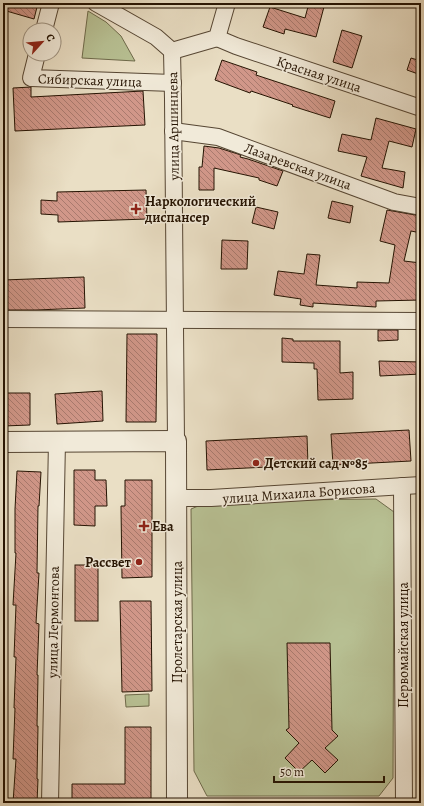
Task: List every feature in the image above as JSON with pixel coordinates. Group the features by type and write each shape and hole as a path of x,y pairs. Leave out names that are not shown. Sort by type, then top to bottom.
{"street":[{"path":"46,22 51,3"},
{"path":"96,3 156,36 172,51 218,38 227,3"},
{"name":"Красная улица","path":"218,38 236,46 421,108"},
{"name":"улица Аршинцева","path":"172,51 176,441"},
{"name":"Сибирская улица","path":"35,62 31,78 173,83"},
{"name":"Лазаревская улица","path":"173,131 218,137 394,202 421,207"},
{"path":"3,319 421,321"},
{"path":"3,442 176,441"},
{"name":"Пролетарская улица","path":"176,441 177,803"},
{"name":"улица Лермонтова","path":"50,803 57,442"},
{"name":"улица Михаила Борисова","path":"177,498 211,498 421,485"},
{"name":"Первомайская улица","path":"402,486 404,803"}],"green space":[{"path":"88,11 106,22 121,36 135,61 82,58"},
{"path":"376,499 394,512 393,778 379,796 207,796 194,771 191,509 210,501"},
{"path":"149,694 149,706 126,707 125,695"}],"building":[{"path":"3,3 38,3 34,19 3,10"},
{"path":"309,3 325,3 316,37 285,29 284,34 263,27 270,7 305,18"},
{"path":"342,30 362,36 352,68 333,62"},
{"path":"411,58 421,61 421,75 407,70"},
{"path":"222,60 257,72 256,75 335,101 330,118 251,91 250,93 215,80"},
{"path":"31,87 31,97 143,91 145,125 15,131 13,88"},
{"path":"376,118 416,129 412,147 389,141 382,168 405,172 403,188 361,176 367,157 338,151 342,134 371,140"},
{"path":"204,146 219,148 241,155 240,157 283,171 277,186 259,180 259,178 214,168 214,190 199,190 199,167 202,167"},
{"path":"146,190 147,219 58,222 58,215 41,214 41,200 57,201 57,192"},
{"path":"332,201 353,206 350,223 328,218"},
{"path":"256,207 278,212 274,229 252,223"},
{"path":"387,210 421,216 421,233 411,231 404,261 421,263 421,300 376,301 376,307 313,303 313,307 300,305 301,299 274,295 278,271 304,274 307,254 320,255 316,285 357,288 357,282 389,283 395,245 380,241"},
{"path":"222,240 248,241 247,269 221,269"},
{"path":"84,277 85,308 3,310 3,280"},
{"path":"378,330 398,330 398,340 378,341"},
{"path":"127,334 157,334 156,422 126,422"},
{"path":"282,338 293,339 293,341 340,341 340,373 353,372 353,399 318,400 317,369 314,369 314,363 282,362"},
{"path":"379,361 421,362 421,374 380,376"},
{"path":"102,391 103,421 57,424 55,394"},
{"path":"3,393 30,393 30,425 3,426"},
{"path":"409,430 411,461 333,465 331,434"},
{"path":"307,436 308,465 207,470 206,441"},
{"path":"74,470 95,470 95,480 106,480 107,506 95,506 95,526 74,525"},
{"path":"17,471 41,472 38,506 37,573 39,573 36,623 39,624 37,675 37,803 13,803 16,759 13,759 16,605 13,605 16,553 15,509"},
{"path":"125,480 152,480 152,577 122,578 121,506 125,506"},
{"path":"75,565 98,565 98,621 75,621"},
{"path":"120,601 151,601 152,691 122,692"},
{"path":"287,643 330,643 332,730 338,736 325,748 338,760 325,773 312,760 299,772 285,758 299,743 286,730 289,728"},
{"path":"125,727 151,727 151,803 72,803 72,784 125,784"}],"place":[{"name":"Наркологический диспансер","path":"136,209"},
{"name":"Детский сад №85","path":"256,463"},
{"name":"Ева","path":"144,526"},
{"name":"Рассвет","path":"139,562"}]}
